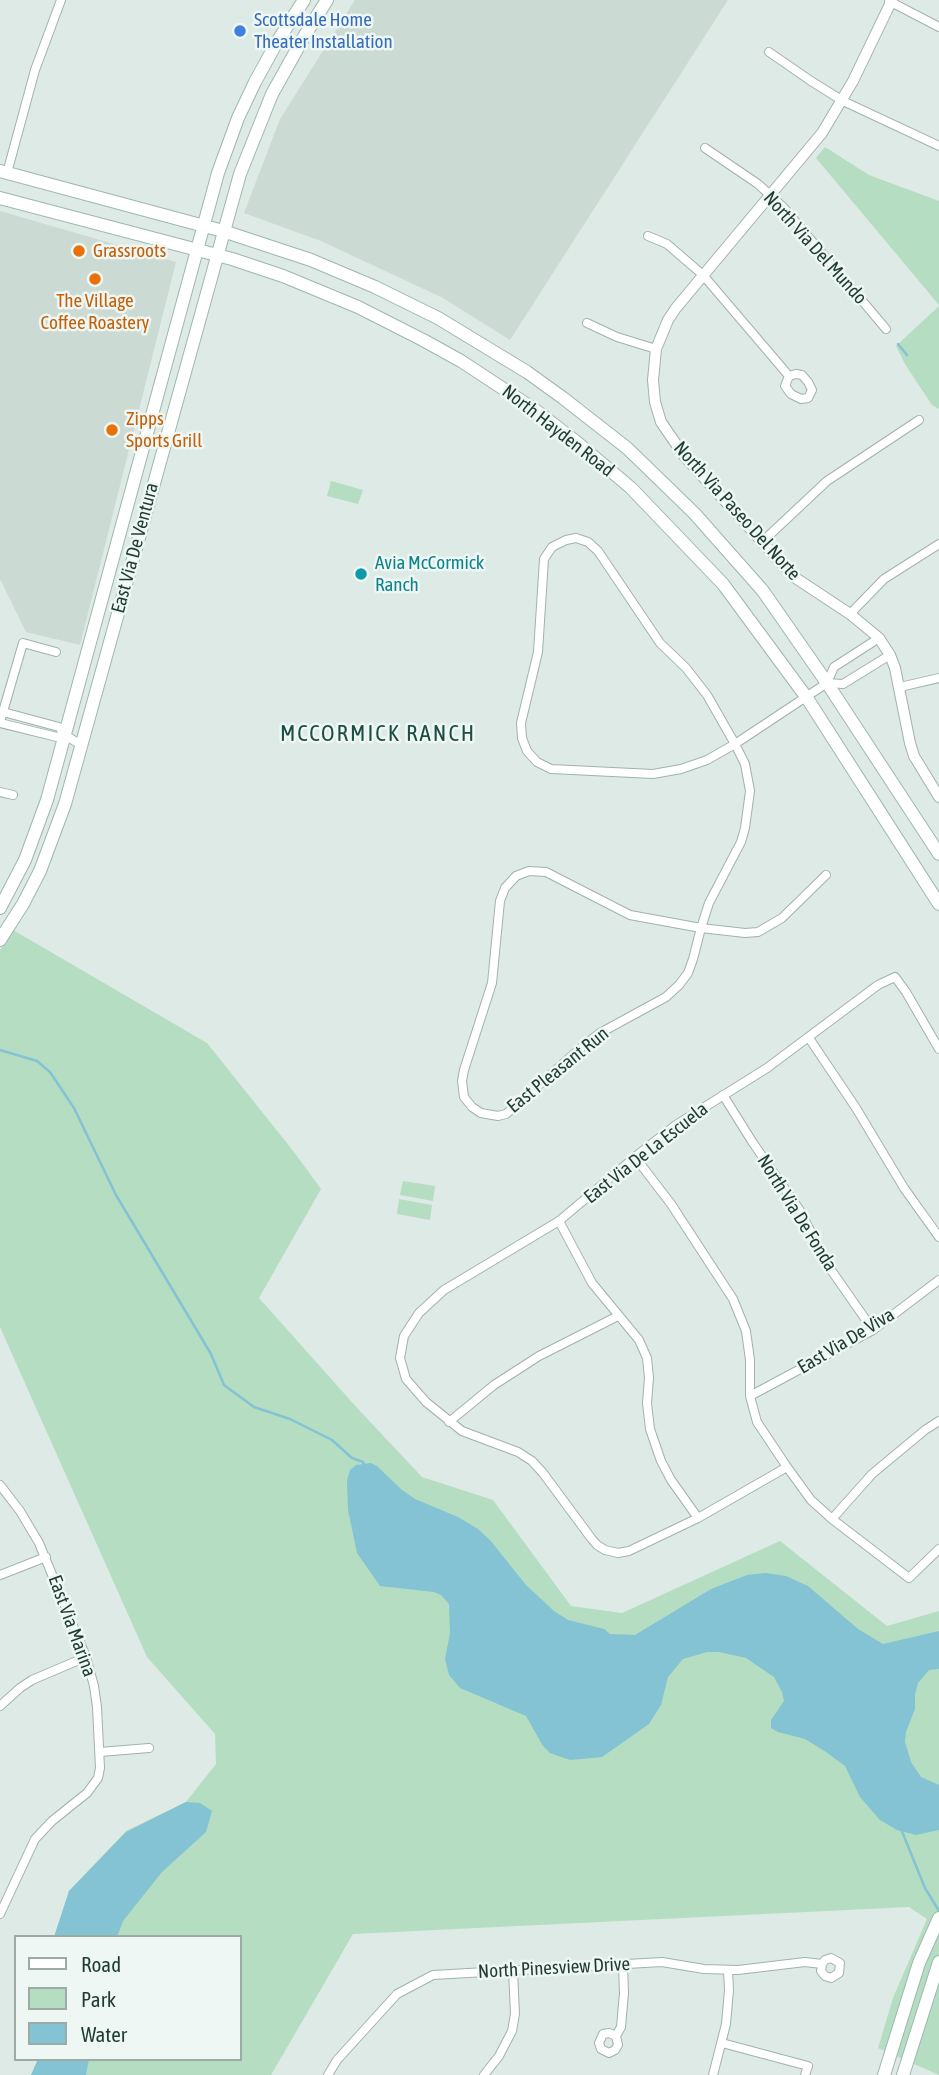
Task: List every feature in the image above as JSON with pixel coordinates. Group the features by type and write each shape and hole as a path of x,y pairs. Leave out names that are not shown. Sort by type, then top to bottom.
{"main road":[{"name":"East Via De Ventura","path":"0,908 26,860 34,839 65,735 218,173 238,118 265,63 304,0"},
{"name":"East Via De Ventura","path":"0,940 40,871 58,827 240,174 272,94 327,0"},
{"name":"North Hayden Road","path":"4,172 223,231 311,260 412,304 499,355 563,398 627,448 695,514 763,592 827,683 939,853"},
{"name":"North Hayden Road","path":"0,198 216,255 284,276 375,316 461,361 534,409 631,488 723,584 807,698 939,904"},
{"path":"884,2075 919,1963 939,1918"},
{"path":"903,2075 939,1962"}],"street":[{"path":"4,172 35,70 61,0"},
{"path":"890,1 939,27"},
{"name":"North Via Paseo Del Norte","path":"890,1 843,100 809,151 703,275 662,330 656,349 654,402 661,422 685,457 794,577 850,614 879,638 890,655 900,687 914,757 939,797"},
{"path":"769,52 843,100 939,146"},
{"name":"North Via Del Mundo","path":"705,148 738,169 771,196 799,225 886,329"},
{"path":"648,236 667,244 703,275 789,376"},
{"path":"587,323 617,337 656,349"},
{"path":"762,542 827,481 919,420"},
{"name":"East Pleasant Run","path":"826,875 782,918 758,932 746,933 701,928 630,915 546,872 529,871 516,876 505,888 500,901 492,984 462,1081 464,1097 481,1113 506,1114 600,1033 666,997 679,985 688,973 701,928 715,890 741,842 747,819 750,791 745,764 735,744 707,695 686,668 660,643 598,551 588,542 576,538 552,547 544,559 538,652 521,723 522,738 527,751 537,762 551,769 653,774 681,769 707,760 735,744 807,698 827,683 834,667 879,638"},
{"path":"850,614 884,579 939,544"},
{"path":"57,652 23,643 0,722 57,737 65,735"},
{"name":"East Pleasant Run","path":"827,683 843,684 890,655"},
{"path":"900,687 939,678"},
{"path":"3,712 59,727 65,735 81,745"},
{"path":"0,792 13,795"},
{"name":"East Via De La Escuela","path":"449,1422 405,1379 400,1358 404,1336 419,1313 444,1290 559,1222 676,1125 767,1068 878,985 895,976 939,1049"},
{"path":"809,1038 856,1108 904,1188 939,1237"},
{"name":"North Via De Fonda","path":"723,1095 799,1209 830,1267 873,1330"},
{"path":"635,1157 671,1204 733,1299 746,1331 750,1360 750,1396 757,1422 811,1500 909,1578 939,1549"},
{"path":"559,1222 592,1283 639,1340 646,1358 649,1378 647,1403 650,1429 671,1480 698,1518"},
{"name":"East Via De Viva","path":"750,1396 873,1330 939,1280"},
{"path":"618,1316 539,1356 494,1385 449,1422 462,1431 519,1452 532,1461 597,1545 618,1553 629,1551 698,1518 786,1467"},
{"path":"832,1519 872,1474 939,1421"},
{"name":"East Via Marina","path":"0,1485 20,1511 46,1557 86,1657 94,1686 100,1752 98,1778 87,1793 52,1821 35,1839 0,1914"},
{"path":"0,1575 46,1557"},
{"path":"0,1706 32,1680 86,1657"},
{"path":"100,1752 149,1748"},
{"name":"North Pinesview Drive","path":"328,2075 337,2060 397,1994 433,1975 662,1962 728,1970 805,1962 822,1964"},
{"path":"616,2036 621,2027 624,1965"},
{"path":"713,2075 722,2043 728,2002 728,1970"},
{"path":"484,2075 504,2049 512,2031 515,2006 513,1971"},
{"path":"722,2043 806,2070"}],"shaded area":[{"path":"355,0 728,0 510,340 443,298 321,241 244,213 280,119"},
{"path":"0,211 176,262 80,645 26,632 0,579"}],"green space":[{"path":"825,147 869,175 939,201 939,305 816,158"},
{"path":"939,306 939,409 932,405 896,346"},
{"path":"331,481 363,490 358,504 327,496"},
{"path":"13,930 207,1043 321,1189 259,1298 422,1477 493,1500 571,1606 622,1613 780,1541 887,1626 939,1611 939,2075 878,2048 893,1998 927,1919 909,1907 353,1934 271,2075 31,2075 37,2061 242,2061 242,1935 55,1935 69,1891 126,1831 186,1802 216,1764 215,1734 147,1657 0,1327 0,950"},
{"path":"403,1181 435,1186 433,1201 400,1195"},
{"path":"399,1199 432,1205 430,1220 397,1214"}],"water":[{"path":"371,1463 415,1499 458,1517 478,1529 526,1585 554,1611 568,1620 604,1629 610,1634 635,1635 711,1589 747,1575 766,1573 786,1576 808,1586 858,1629 883,1644 939,1631 939,1669 929,1670 918,1683 915,1709 905,1742 911,1762 921,1777 939,1785 939,1830 916,1835 897,1830 880,1820 860,1797 845,1766 805,1739 771,1728 771,1720 784,1701 774,1677 746,1658 719,1652 707,1652 683,1659 668,1677 661,1705 649,1724 602,1757 570,1760 550,1753 526,1716 460,1688 449,1675 445,1659 450,1633 449,1604 441,1595 380,1586 357,1553 348,1510 347,1480 350,1470 356,1465"},
{"path":"186,1802 200,1803 212,1811 206,1832 162,1872 123,1921 118,1935 55,1935 69,1891 126,1832"},
{"path":"37,2061 89,2061 86,2075 31,2075"}],"waterway":[{"path":"898,344 907,355"},
{"path":"0,1050 37,1061 50,1072 74,1108 116,1195 211,1354 224,1385 254,1407 290,1419 332,1440 364,1465"},
{"path":"901,1829 925,1888 939,1911"}],"place":[{"name":"Scottsdale Home Theater Installation","path":"240,31"},
{"name":"Grassroots","path":"79,251"},
{"name":"The Village Coffee Roastery","path":"95,279"},
{"name":"Zipps Sports Grill","path":"112,430"},
{"name":"Avia McCormick Ranch","path":"361,574"}],"district":[{"name":"MCCORMICK RANCH","path":"378,734"}]}
